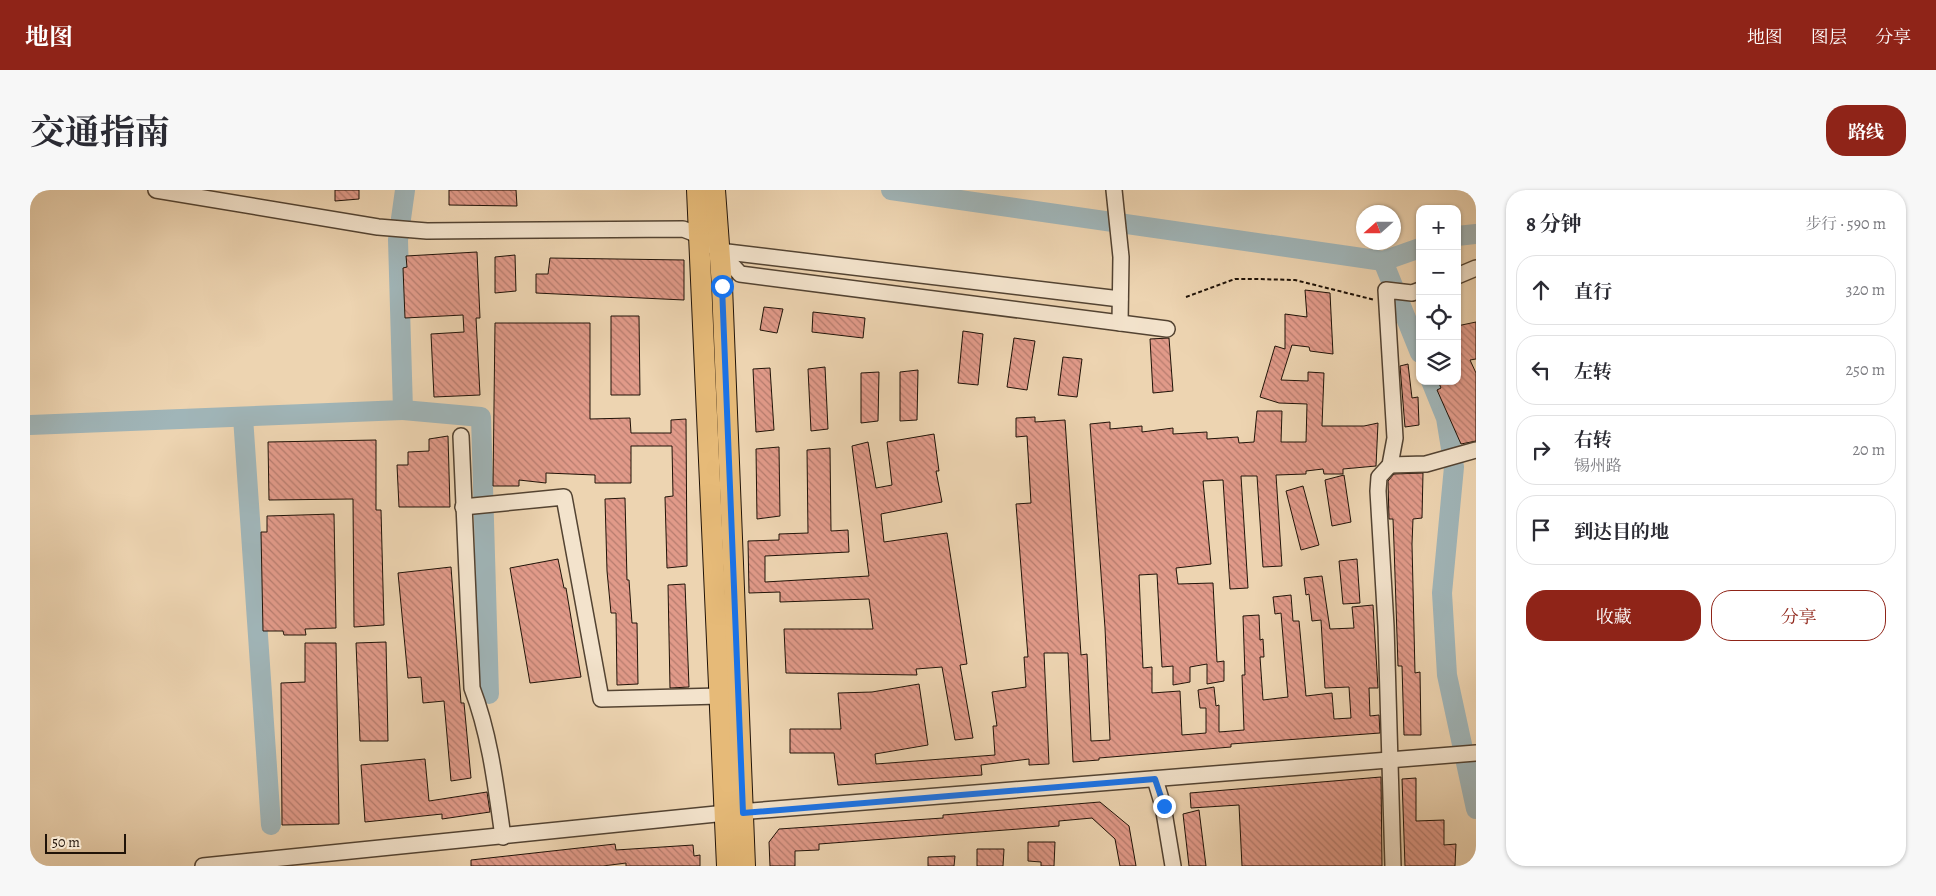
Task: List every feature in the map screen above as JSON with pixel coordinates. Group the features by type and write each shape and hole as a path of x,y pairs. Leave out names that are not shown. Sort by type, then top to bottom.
{"main road":[{"path":"697,190 720,696 734,813 744,866"},
{"path":"715,190 719,251 734,813 727,866"}],"street":[{"path":"156,190 378,227 427,231 683,229 699,234 719,251 740,274 1167,330"},
{"path":"1114,190 1121,257 1120,323"},
{"path":"719,251 1120,299"},
{"path":"1461,274 1476,268"},
{"path":"1393,866 1386,626 1378,491 1379,477 1390,465 1395,438 1387,296 1416,292"},
{"path":"461,436 472,688 481,712 495,778 504,837"},
{"path":"1390,465 1426,464 1471,452"},
{"path":"464,507 564,497 601,699 720,696"},
{"path":"203,866 734,813 1476,753"},
{"path":"1155,779 1154,808 1162,866"},
{"path":"1155,779 1164,806 1173,866"}],"path":[{"path":"1186,297 1235,279 1295,280 1387,296"}],"building":[{"path":"335,190 359,190 359,199 335,201"},
{"path":"449,190 516,190 517,206 449,205"},
{"path":"477,252 480,318 476,318 480,395 434,397 431,334 464,332 463,315 405,318 403,268 407,267 406,256"},
{"path":"515,255 516,291 495,293 495,257"},
{"path":"550,258 684,260 684,300 536,293 536,274 548,274"},
{"path":"1305,290 1330,293 1333,354 1310,351 1309,347 1292,345 1281,380 1308,381 1308,372 1324,373 1322,426 1364,426 1378,423 1376,466 1343,469 1343,474 1324,474 1323,469 1306,471 1306,474 1276,475 1282,566 1263,567 1257,476 1241,476 1248,588 1230,589 1223,480 1203,481 1211,564 1176,568 1178,584 1213,583 1217,662 1224,661 1224,681 1207,684 1207,664 1190,667 1190,682 1173,685 1173,666 1162,667 1157,574 1139,575 1143,668 1152,667 1152,693 1180,691 1182,735 1206,733 1206,708 1200,708 1198,690 1214,687 1216,706 1219,705 1219,732 1244,730 1242,675 1245,675 1243,616 1259,615 1260,640 1263,639 1264,657 1260,657 1263,700 1288,697 1281,613 1275,614 1273,597 1291,595 1293,621 1299,621 1306,696 1332,693 1334,719 1351,718 1349,687 1325,688 1321,620 1312,621 1309,594 1306,595 1304,578 1322,576 1330,629 1354,628 1352,607 1373,605 1378,688 1369,688 1370,716 1379,715 1380,733 1231,744 1231,747 1099,758 1099,760 1073,762 1068,653 1044,653 1049,764 1029,765 1029,759 981,765 982,775 838,785 834,753 790,753 790,729 841,729 838,693 872,692 919,684 928,745 875,754 876,764 995,755 993,726 997,726 992,692 1026,687 1024,657 1028,657 1016,504 1031,503 1027,436 1016,437 1016,418 1035,417 1035,422 1065,420 1081,655 1087,654 1091,741 1110,740 1105,628 1090,424 1110,422 1110,429 1142,426 1142,432 1173,428 1173,434 1207,432 1207,439 1238,437 1239,443 1254,442 1257,411 1282,411 1281,442 1306,442 1307,404 1279,403 1260,397 1275,346 1285,349 1285,314 1307,317"},
{"path":"764,307 783,309 777,333 760,330"},
{"path":"813,312 865,318 863,338 812,332"},
{"path":"611,316 639,316 640,395 611,395"},
{"path":"1476,322 1476,359 1470,360 1476,373 1476,441 1461,444 1437,390 1441,388 1440,385 1461,385 1461,325"},
{"path":"495,323 590,323 590,419 630,418 631,433 671,433 671,420 686,419 687,566 667,568 665,497 673,496 672,446 631,446 631,483 595,483 595,475 546,473 546,483 519,480 519,486 493,486"},
{"path":"963,331 983,334 978,385 958,383"},
{"path":"1014,338 1035,341 1027,390 1007,387"},
{"path":"1169,338 1173,391 1153,393 1150,339"},
{"path":"1063,357 1082,359 1077,397 1058,395"},
{"path":"1408,364 1412,398 1418,397 1419,425 1405,427 1400,366"},
{"path":"825,367 828,429 811,431 808,369"},
{"path":"770,368 774,430 756,432 753,369"},
{"path":"918,370 917,420 900,421 900,372"},
{"path":"879,372 878,421 861,423 861,373"},
{"path":"934,434 939,471 936,471 942,502 881,514 884,542 947,533 967,664 960,665 973,738 955,740 942,667 916,669 917,675 786,673 784,629 873,629 869,599 780,602 780,592 749,593 748,541 779,540 779,534 808,533 807,450 830,448 831,531 848,530 849,552 765,556 765,582 869,576 852,446 868,442 876,488 892,485 887,442"},
{"path":"448,436 450,507 399,507 397,465 408,465 408,452 429,451 429,439"},
{"path":"376,440 376,510 381,510 384,625 354,627 353,499 269,500 268,442"},
{"path":"779,447 780,516 757,519 756,449"},
{"path":"1423,473 1422,518 1413,519 1412,544 1415,673 1420,672 1421,735 1404,735 1402,666 1398,666 1393,519 1389,519 1388,481 1394,474"},
{"path":"1344,475 1351,522 1332,526 1325,480"},
{"path":"1303,486 1319,545 1301,550 1286,491"},
{"path":"625,498 627,580 629,580 632,623 637,623 638,684 617,685 616,613 611,613 607,571 605,499"},
{"path":"334,514 336,628 305,629 306,635 284,635 283,631 263,631 261,532 267,532 267,516"},
{"path":"558,559 564,588 566,588 581,677 530,683 510,568"},
{"path":"1357,559 1360,603 1343,604 1339,561"},
{"path":"451,567 461,703 464,703 471,778 451,781 444,701 423,703 421,677 408,678 398,573"},
{"path":"685,584 689,687 670,688 668,585"},
{"path":"386,642 388,741 360,741 356,643"},
{"path":"305,643 336,643 339,824 282,825 281,683 305,682"},
{"path":"425,759 429,801 487,792 490,812 442,819 442,814 365,822 361,765"},
{"path":"1381,777 1382,866 1242,866 1239,805 1191,808 1190,793"},
{"path":"1416,778 1416,821 1444,820 1444,845 1456,844 1455,866 1405,866 1402,779"},
{"path":"1100,802 1129,826 1136,866 1120,866 1115,839 1092,818 1059,821 1059,826 819,844 819,850 795,851 795,866 770,866 769,842 779,829 943,818 943,815"},
{"path":"1199,810 1206,866 1189,866 1183,814"},
{"path":"1028,842 1055,842 1054,866 1041,866 1041,862 1028,861"},
{"path":"615,844 616,850 693,845 694,856 700,855 700,866 626,866 626,863 603,866 471,866 471,860"},
{"path":"977,849 1004,849 1003,866 977,866"},
{"path":"955,856 954,866 928,866 928,857"}],"waterway":[{"path":"30,425 403,410 398,240 405,190"},
{"path":"891,190 1383,261 1416,249"},
{"path":"1461,236 1476,234"},
{"path":"1383,261 1416,343"},
{"path":"1433,385 1446,418 1454,467 1442,593 1447,675 1476,809"},
{"path":"403,410 481,417 489,694"},
{"path":"243,417 271,825"}],"route":[{"path":"722,286 743,813 1155,779 1164,806"}]}
